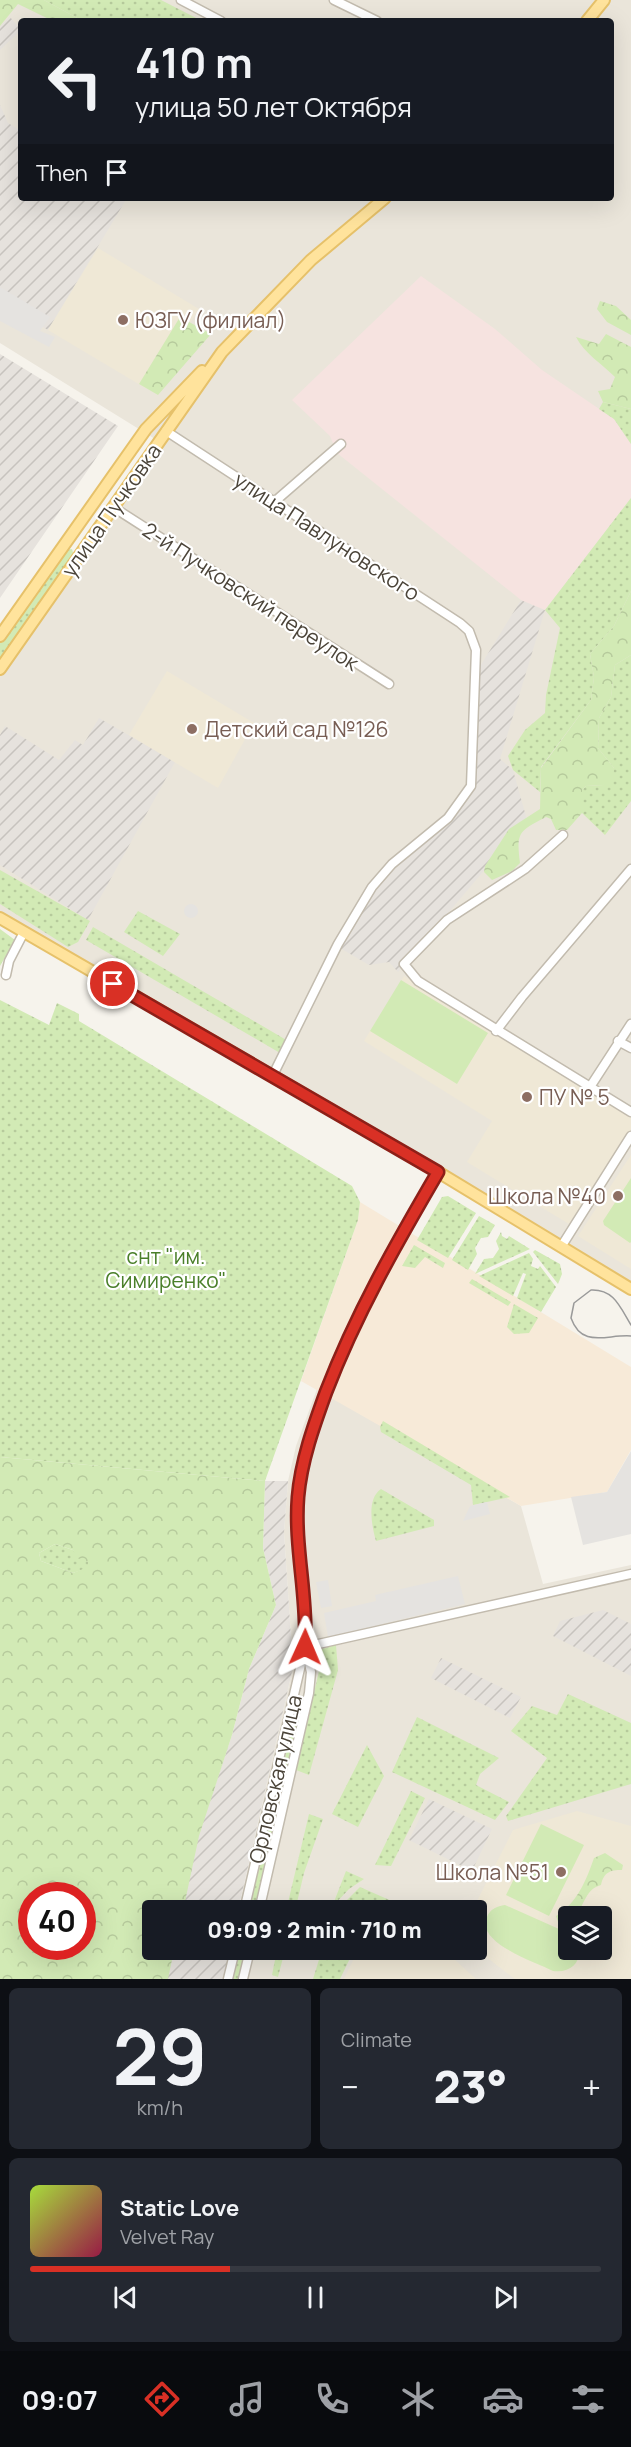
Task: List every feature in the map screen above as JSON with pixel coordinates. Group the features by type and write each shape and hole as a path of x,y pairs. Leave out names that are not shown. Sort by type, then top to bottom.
{"main road":[{"path":"589,18 603,0"},
{"name":"улица Пучковка","path":"0,636 146,429 159,414 311,260 381,201"},
{"name":"улица Пучковка","path":"0,669 222,352"},
{"path":"69,538 84,548"},
{"path":"0,918 438,1172 631,1289"}],"street":[{"path":"181,0 215,18"},
{"path":"334,0 371,18"},
{"name":"улица Павлуновского","path":"159,414 169,427 273,503 336,539 460,623 469,631 476,650 474,766 471,786 448,818 392,864 372,887 338,944 272,1077"},
{"path":"273,503 341,444"},
{"name":"2-й Пучковский переулок","path":"113,507 390,684"},
{"path":"563,835 525,869 447,920 404,964 418,981 631,1112"},
{"path":"496,1031 631,869"},
{"path":"6,975 9,962 24,932"},
{"path":"590,1087 631,1024"},
{"path":"618,1041 631,1048"},
{"path":"561,1247 631,1136"},
{"name":"Орловская улица","path":"247,1900 305,1647 306,1618 297,1514 301,1474 310,1440 345,1344 364,1304 438,1172"},
{"path":"305,1647 631,1574"},
{"name":"Орловская улица","path":"262,1900 309,1693 311,1672 305,1647"},
{"path":"228,1979 233,1960"},
{"path":"243,1979 248,1960"}],"shaded area":[{"path":"0,0 631,0 631,1289 0,918 0,669 155,439 0,343"},
{"path":"10,17 18,26 18,33 0,50 0,26"},
{"path":"0,105 8,123 18,129 18,201 125,201 48,330 0,301"},
{"name":"ЮЗГУ (филиал)","path":"98,248 199,309 147,389 48,330"},
{"path":"421,276 495,329 542,370 614,419 631,444 631,498 545,610 521,600 337,453 330,436 292,400"},
{"path":"0,287 50,317 40,331 55,337 49,347 0,321"},
{"path":"0,354 118,426 0,598"},
{"path":"521,600 545,610 500,759 513,770 527,820 398,972 389,962 369,965 340,948 377,887 409,852 446,826 474,785 479,668"},
{"name":"Детский сад №126","path":"167,671 254,723 218,788 129,735"},
{"path":"99,718 175,762 88,920 0,865 0,735 5,726 59,760 75,740 83,745"},
{"path":"188,904 194,904 198,911 194,918 188,918 184,914 184,908"},
{"name":"ПУ № 5","path":"404,976 631,1115 631,1129 569,1224 467,1162 492,1121 364,1041"},
{"name":"Школа №40","path":"631,1155 631,1269 578,1236"},
{"path":"360,1202 631,1367 631,1450 607,1492 521,1506 301,1381 358,1220"},
{"path":"317,1389 521,1506 543,1584 631,1565 631,1979 223,1979 228,1960 487,1960 487,1900 240,1900 293,1667 284,1533 288,1481 296,1446"},
{"path":"631,1451 631,1534 583,1545 571,1497 607,1492"},
{"path":"265,1481 288,1481 284,1533 293,1667 240,1900 177,1900 232,1735 249,1669 276,1605 263,1548"},
{"path":"487,1502 490,1514 463,1521 470,1506"},
{"path":"458,1576 465,1604 328,1637 324,1613 376,1601 375,1595"},
{"path":"328,1580 332,1606 321,1608 316,1582"},
{"path":"603,1610 631,1624 631,1676 553,1636 560,1621"},
{"path":"441,1658 521,1697 510,1718 431,1678"},
{"path":"429,1799 492,1829 472,1871 409,1840"},
{"name":"Школа №51","path":"577,1811 631,1826 631,1979 515,1979 487,1958 487,1900 478,1900 513,1830"},
{"path":"163,1960 228,1960 223,1979 160,1979"},
{"path":"353,1960 455,1960 476,1979 344,1979"}],"green space":[{"path":"0,0 44,0 77,18 47,18 18,4 0,26"},
{"path":"44,0 161,0 196,18 77,18"},
{"path":"600,301 616,306 631,320 631,335 607,322 597,309"},
{"path":"180,317 211,334 158,395 139,384"},
{"path":"606,334 631,347 631,409 603,402 598,391 610,389 615,377 588,353 576,337 599,344"},
{"path":"603,402 631,409 631,444 614,419 599,409"},
{"path":"631,498 631,591 614,626 590,654 594,677 591,700 541,767 540,792 513,770 508,756 525,730 545,713 546,695 560,628 545,610"},
{"path":"72,549 74,556 0,662 0,643 64,551"},
{"path":"631,591 631,655 615,665 611,697 599,718 598,748 614,768 613,780 603,785 586,786 582,790 582,813 567,830 556,830 551,819 546,817 525,830 519,839 520,863 512,871 492,880 484,872 485,866 509,829 540,809 541,768 591,700 594,677 590,654 614,626"},
{"path":"631,655 631,801 605,835 582,813 582,790 586,786 603,785 614,768 598,748 599,718 611,697 615,665"},
{"path":"0,870 90,921 78,942 68,947 0,904"},
{"path":"138,911 180,934 163,956 124,932"},
{"path":"93,927 288,1041 280,1053 86,940"},
{"path":"0,929 15,940 0,966"},
{"path":"401,980 488,1033 457,1084 370,1031"},
{"name":"снт \"им. Симиренко\"","path":"0,1000 49,1025 57,1003 79,1014 79,1021 352,1186 360,1202 358,1220 265,1481 0,1457"},
{"path":"631,1178 630,1243 604,1225 603,1221"},
{"path":"448,1196 476,1213 448,1258 417,1240 442,1197"},
{"path":"479,1216 495,1225 488,1237 481,1238 475,1248 477,1254 468,1270 452,1260"},
{"path":"501,1232 502,1236 507,1239 509,1236 530,1249 475,1274 484,1259 493,1258 499,1249 496,1241"},
{"path":"414,1245 445,1263 443,1268 425,1257 415,1268 402,1266"},
{"path":"535,1250 560,1264 562,1274 558,1284 533,1252"},
{"path":"529,1253 533,1259 531,1266 538,1269 540,1266 556,1287 541,1312 517,1298 526,1274 523,1273 513,1296 479,1276"},
{"path":"472,1279 511,1302 508,1306 469,1283"},
{"path":"514,1304 538,1318 529,1333 514,1334 507,1327"},
{"path":"383,1421 510,1497 473,1505 471,1485 381,1432 380,1427"},
{"path":"0,1457 265,1481 263,1548 276,1605 249,1669 232,1735 199,1836 185,1900 142,1900 142,1960 172,1960 168,1979 0,1979","holes":["55,1544 73,1550 77,1558 88,1562 88,1567 73,1573 41,1561 39,1553"]},
{"path":"381,1489 434,1520 434,1526 376,1541 372,1506 373,1499"},
{"path":"55,1544 73,1550 88,1562 88,1568 73,1573 41,1561 39,1553"},
{"path":"336,1645 338,1670 309,1775 296,1770 319,1671 312,1652"},
{"path":"568,1694 631,1723 631,1784 508,1821 506,1816 547,1758 511,1731 532,1706 557,1715"},
{"path":"417,1717 499,1758 480,1774 476,1785 509,1802 495,1820 392,1772"},
{"path":"294,1718 297,1718 257,1900 252,1900"},
{"path":"367,1745 384,1776 358,1827 332,1814"},
{"path":"411,1791 425,1798 391,1866 375,1865"},
{"path":"309,1814 323,1819 304,1873 298,1900 289,1900"},
{"path":"541,1824 584,1845 549,1916 506,1895"},
{"path":"605,1853 623,1865 622,1870 611,1871 606,1875 601,1885 589,1893 582,1906 569,1906 584,1883 594,1858"},
{"path":"346,1871 364,1879 349,1889 339,1900 335,1900"},
{"path":"360,1887 389,1900 347,1900"},
{"path":"505,1905 558,1929 558,1960 578,1960 564,1971 553,1971 521,1957 498,1943 487,1928 487,1917 494,1908"},
{"path":"238,1960 243,1960 239,1979 233,1979"},
{"path":"275,1960 282,1960 278,1977 272,1975"},
{"path":"319,1960 349,1960 340,1979 313,1979"}],"tram line":[{"path":"631,1325 616,1300 599,1290 591,1290 574,1303 571,1318 582,1334 596,1338 631,1336"}],"place":[{"name":"ЮЗГУ (филиал)","path":"123,320"},
{"name":"Детский сад №126","path":"192,729"},
{"name":"ПУ № 5","path":"527,1097"},
{"name":"Школа №40","path":"618,1196"},
{"name":"Школа №51","path":"561,1872"}],"route":[{"path":"113,984 438,1172 364,1304 345,1344 310,1440 300,1481 297,1514 306,1618 305,1647"}]}
